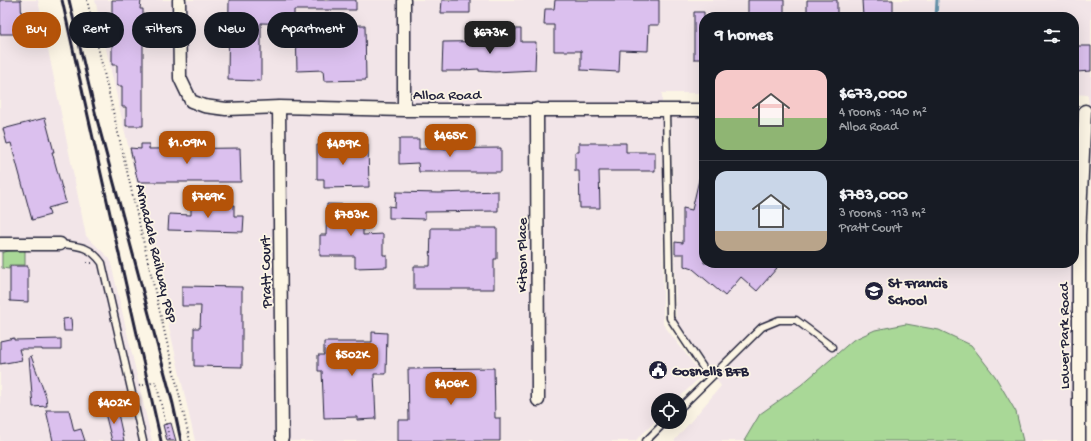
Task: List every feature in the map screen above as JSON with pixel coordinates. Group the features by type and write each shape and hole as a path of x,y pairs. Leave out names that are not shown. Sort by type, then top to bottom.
{"street":[{"name":"Alloa Road","path":"179,0 180,78 191,101 204,106 226,109 279,107 404,110 699,110"},
{"path":"404,0 404,110"},
{"name":"Pratt Court","path":"279,107 282,438"},
{"name":"Kitson Place","path":"537,109 538,400"},
{"name":"Lower Park Road","path":"1079,182 1083,111"},
{"path":"0,244 60,244"},
{"name":"Lower Park Road","path":"1076,268 1079,441"}],"lane":[{"path":"666,110 670,318 710,378"},
{"path":"60,244 86,248 96,254 102,263 143,441"},
{"path":"687,401 762,327 779,320 796,320 832,347"},
{"path":"646,441 658,429"}],"path":[{"name":"Armadale Railway PSP","path":"87,0 190,441"},
{"path":"139,386 156,382 170,441"}],"shaded area":[{"path":"0,0 38,0 40,12 12,12 12,48 48,48 86,236 110,259 152,441 0,441"},
{"path":"95,0 1091,0 1091,212 1088,95 1079,94 1079,12 699,12 699,93 662,93 663,324 702,375 684,393 651,393 651,426 635,441 195,441 106,48 124,48 124,12 98,12"},
{"name":"St Francis School","path":"671,115 699,116 699,268 1072,268 1072,441 674,441 684,429 687,429 687,426 721,386 676,320"}],"green space":[{"path":"25,250 25,265 9,265 9,269 2,268 2,253 8,251"},
{"path":"906,324 939,330 971,345 995,376 1016,412 1023,441 744,441 760,414 801,385 853,340 875,330"}],"building":[{"path":"0,0 21,0 21,12 12,12 12,34 0,34"},
{"path":"112,0 141,0 140,9 143,9 143,12 132,12 132,48 143,48 143,126 126,126 126,107 122,107 122,86 117,86 117,65 112,65 112,48 124,48 124,12 112,12"},
{"path":"229,0 356,0 356,10 294,10 294,12 267,12 267,23 261,23 261,81 228,80 228,48 259,48 259,12 229,12"},
{"path":"442,0 470,0 470,13 441,13"},
{"path":"555,0 659,0 659,25 649,25 648,51 620,50 619,72 581,70 581,51 554,51 554,25 544,25 545,9 554,9"},
{"path":"748,0 784,0 784,12 748,12"},
{"path":"807,0 837,0 837,12 807,12"},
{"path":"862,0 893,0 893,12 863,12"},
{"path":"694,12 699,12 699,59 694,59"},
{"path":"358,25 365,25 366,80 324,81 323,70 297,71 296,48 358,48"},
{"path":"512,29 521,29 521,42 536,42 535,70 495,72 479,71 479,69 442,71 443,42 512,41"},
{"path":"1079,46 1091,46 1091,71 1079,72"},
{"path":"45,118 54,152 52,152 66,203 48,208 50,215 32,220 11,143 7,144 3,129"},
{"path":"399,139 419,139 419,149 501,148 501,172 419,172 418,163 399,164"},
{"path":"579,143 626,143 626,152 655,152 655,171 599,171 600,208 580,208 579,171 575,171 575,152 579,152"},
{"path":"141,144 149,144 149,149 240,148 241,182 138,182 130,148 141,149"},
{"path":"368,144 369,187 324,188 324,179 317,179 317,145"},
{"path":"699,180 699,268 777,268 757,291 741,277 725,296 693,269 684,266 684,254 675,254 675,242 683,243 683,208 692,210"},
{"path":"498,191 498,211 425,212 425,219 389,218 389,206 395,207 396,192 439,193"},
{"path":"191,204 234,205 234,216 244,216 243,232 168,230 169,214 191,215"},
{"path":"327,204 363,205 363,235 383,234 383,255 387,255 387,267 355,268 355,256 320,256 320,235 326,235"},
{"path":"431,228 497,228 497,259 494,259 494,289 414,289 414,266 430,266"},
{"path":"10,266 28,266 28,302 10,301"},
{"path":"182,286 242,287 242,367 194,366 194,328 200,328 201,306 182,306"},
{"path":"71,318 72,331 64,331 63,319"},
{"path":"372,332 387,333 386,374 374,374 376,419 357,420 357,417 324,418 322,371 318,371 318,355 324,355 324,342 372,342"},
{"path":"14,338 14,340 61,339 61,350 19,349 22,360 0,364 0,341"},
{"path":"31,356 46,397 47,406 33,407 29,357"},
{"path":"494,368 495,418 500,418 500,441 398,441 398,420 409,420 408,369"},
{"path":"104,409 117,409 124,441 112,441"},
{"path":"46,410 69,410 74,431 81,429 85,441 53,441"},
{"path":"171,423 176,441 167,441 163,425"}],"waterway":[{"path":"936,12 937,0"}],"railway":[{"path":"62,0 161,441"},
{"path":"69,0 95,112 173,404 181,441"}],"place":[{"name":"St Francis School","path":"874,291"},
{"name":"Gosnells BFB","path":"658,370"}]}
